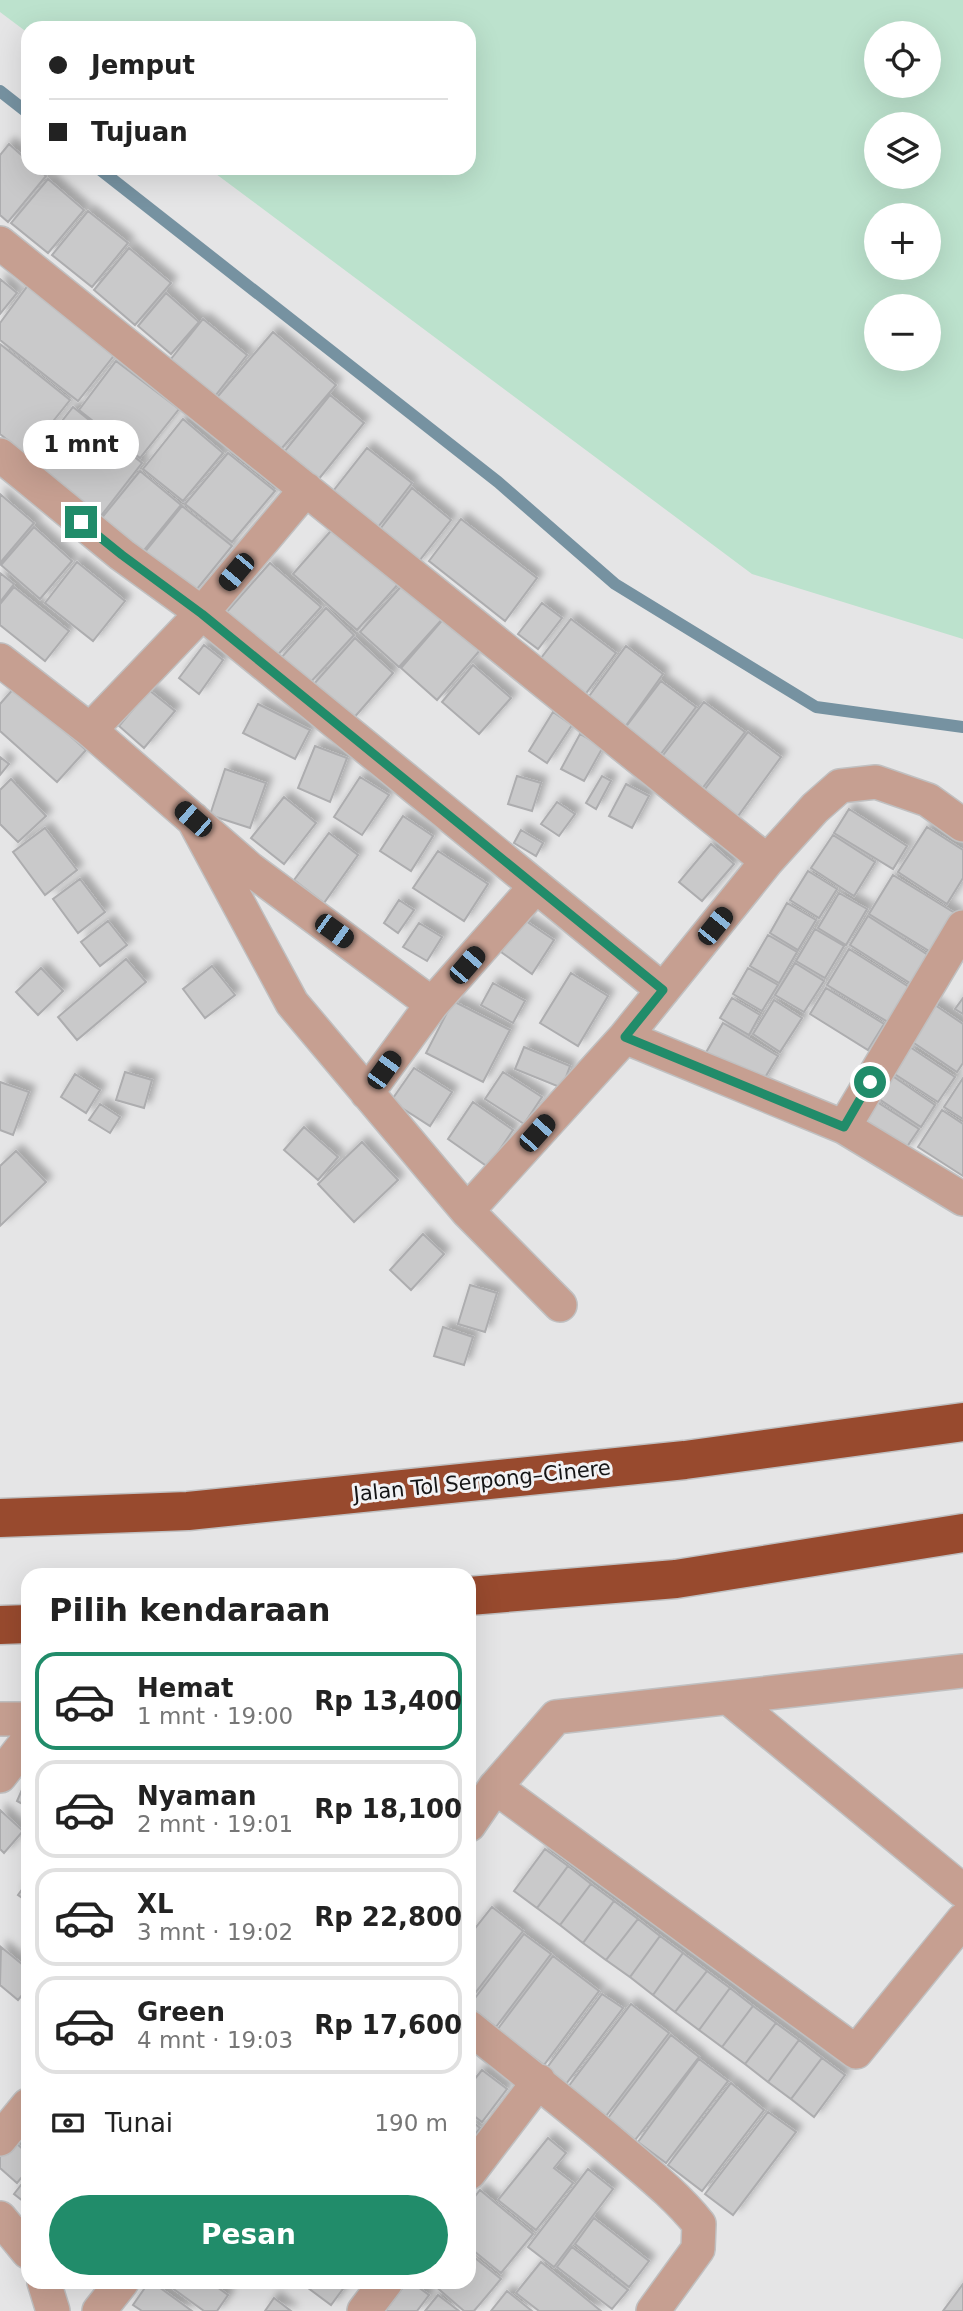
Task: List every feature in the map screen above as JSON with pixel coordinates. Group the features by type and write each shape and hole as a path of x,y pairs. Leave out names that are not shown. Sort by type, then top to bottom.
{"highway":[{"name":"Jalan Tol Serpong–Cinere","path":"0,1518 188,1511 685,1460 963,1422"},
{"path":"476,1595 676,1579 963,1533"},
{"path":"0,1625 21,1624"}],"street":[{"path":"0,243 768,862"},
{"path":"0,455 122,555 202,614 663,990"},
{"path":"90,730 202,614 306,489"},
{"path":"0,660 90,730 250,869 432,1004"},
{"path":"467,1211 625,1037 815,808 840,786 876,782 929,800 963,825"},
{"path":"193,819 292,1003 467,1211 560,1305"},
{"path":"368,1093 432,1004 536,886"},
{"path":"844,1127 963,926"},
{"path":"625,1037 844,1127 963,1199"},
{"path":"476,1815 495,1787 556,1717 963,1671"},
{"path":"729,1698 963,1891"},
{"path":"0,1719 21,1719"},
{"path":"0,1776 21,1749"},
{"path":"495,1787 856,2052 963,1920"},
{"path":"476,2032 656,2179 699,2224 698,2249 653,2311"},
{"path":"476,2164 539,2081"},
{"path":"0,2139 21,2114"},
{"path":"0,2218 21,2244"},
{"path":"46,2289 53,2311"},
{"path":"99,2311 116,2289"},
{"path":"364,2311 381,2289"}],"green space":[{"path":"0,0 963,0 963,639 752,574 217,175 476,175 476,21 21,21 21,28 0,12"}],"building":[{"path":"9,144 21,155 21,175 46,176 8,222 0,215 0,155"},
{"path":"48,179 84,210 48,253 11,223"},
{"path":"88,211 128,243 92,287 52,255"},
{"path":"129,248 171,283 135,325 94,290"},
{"path":"0,279 17,293 0,314"},
{"path":"29,284 116,353 78,401 0,340 0,323"},
{"path":"166,293 199,322 171,354 138,326"},
{"path":"203,319 247,355 212,400 167,364"},
{"path":"273,332 336,385 276,455 213,402"},
{"path":"0,344 70,400 26,455 0,434"},
{"path":"116,361 179,409 140,458 79,410"},
{"path":"330,395 364,423 318,480 284,452"},
{"path":"73,407 142,463 100,517 30,462"},
{"path":"183,419 223,453 183,501 143,469"},
{"path":"367,448 412,483 375,531 330,495"},
{"path":"228,453 275,491 232,542 185,504"},
{"path":"140,471 181,505 141,554 100,520"},
{"path":"412,488 451,520 416,565 377,533"},
{"path":"0,494 34,523 0,563"},
{"path":"182,506 232,546 193,594 144,553"},
{"path":"461,519 537,578 505,621 429,561"},
{"path":"336,525 400,582 357,630 293,574"},
{"path":"34,527 72,561 40,599 1,565"},
{"path":"77,562 125,601 93,641 45,603"},
{"path":"270,563 321,607 275,658 225,614"},
{"path":"0,573 14,584 0,602"},
{"path":"406,581 445,616 399,667 360,632"},
{"path":"14,587 69,631 45,661 0,625 0,604"},
{"path":"542,603 562,618 538,649 518,634"},
{"path":"326,608 354,635 308,685 280,659"},
{"path":"445,617 481,649 437,700 401,668"},
{"path":"571,619 616,653 584,696 538,662"},
{"path":"355,638 393,673 352,720 313,685"},
{"path":"204,645 223,660 199,694 179,678"},
{"path":"626,646 663,674 625,727 587,699"},
{"path":"473,665 511,698 479,734 442,702"},
{"path":"661,681 696,707 657,759 622,732"},
{"path":"15,687 86,750 57,782 0,731 0,704"},
{"path":"149,690 175,711 144,748 119,726"},
{"path":"704,702 745,732 698,794 657,763"},
{"path":"258,704 310,730 295,759 243,733"},
{"path":"553,712 572,725 547,763 529,751"},
{"path":"748,732 781,757 733,823 699,797"},
{"path":"580,734 603,747 584,781 561,769"},
{"path":"315,746 347,758 330,802 298,788"},
{"path":"0,757 9,764 0,775"},
{"path":"225,769 266,783 250,828 210,815"},
{"path":"517,776 541,783 532,811 508,804"},
{"path":"602,776 611,781 596,809 586,803"},
{"path":"360,777 389,795 362,835 334,817"},
{"path":"11,779 46,816 18,842 0,824 0,790"},
{"path":"626,784 649,796 632,828 609,816"},
{"path":"284,797 316,823 284,864 251,838"},
{"path":"557,802 575,814 559,836 541,824"},
{"path":"849,809 907,846 893,869 834,833"},
{"path":"403,816 433,836 411,871 380,851"},
{"path":"927,827 963,850 963,878 947,904 898,872"},
{"path":"45,828 77,870 45,895 13,852"},
{"path":"521,830 543,843 536,856 514,843"},
{"path":"329,833 358,855 324,903 294,880"},
{"path":"833,835 875,862 854,896 811,868"},
{"path":"711,844 734,864 702,901 679,882"},
{"path":"438,851 488,884 464,921 413,888"},
{"path":"808,871 837,889 819,918 790,900"},
{"path":"893,875 958,915 934,954 869,914"},
{"path":"80,879 105,912 78,933 53,899"},
{"path":"839,893 867,909 846,945 818,928"},
{"path":"399,900 414,910 398,933 384,923"},
{"path":"787,903 816,920 798,950 770,933"},
{"path":"868,916 931,957 913,985 850,945"},
{"path":"523,919 554,940 532,974 501,952"},
{"path":"108,921 127,945 100,966 81,942"},
{"path":"419,923 442,937 427,961 403,947"},
{"path":"815,929 844,946 825,978 796,961"},
{"path":"768,935 797,952 779,983 750,966"},
{"path":"849,949 909,987 888,1022 827,985"},
{"path":"126,959 146,982 77,1040 58,1017"},
{"path":"795,963 824,981 804,1012 775,995"},
{"path":"212,966 235,995 205,1018 183,989"},
{"path":"41,968 63,991 38,1015 16,992"},
{"path":"748,968 778,985 762,1011 733,994"},
{"path":"571,973 608,996 578,1046 540,1023"},
{"path":"493,983 525,1001 513,1023 481,1005"},
{"path":"826,988 884,1024 868,1050 810,1014"},
{"path":"732,998 760,1015 749,1035 720,1018"},
{"path":"963,998 963,1014 955,1009"},
{"path":"774,1000 802,1018 780,1052 753,1034"},
{"path":"453,1001 510,1030 483,1082 426,1053"},
{"path":"932,1003 963,1024 963,1063 957,1072 908,1039"},
{"path":"723,1023 778,1056 758,1089 704,1056"},
{"path":"524,1047 570,1066 562,1088 515,1069"},
{"path":"910,1047 955,1077 938,1102 893,1073"},
{"path":"414,1068 452,1092 430,1126 391,1101"},
{"path":"125,1072 152,1080 144,1108 116,1100"},
{"path":"503,1072 542,1097 524,1124 485,1099"},
{"path":"75,1074 100,1090 86,1113 61,1097"},
{"path":"891,1075 935,1105 921,1127 876,1097"},
{"path":"963,1078 963,1119 944,1107"},
{"path":"0,1082 29,1092 13,1135 0,1130"},
{"path":"874,1100 919,1129 904,1151 860,1122"},
{"path":"473,1102 513,1130 488,1167 448,1139"},
{"path":"100,1104 120,1117 110,1133 89,1120"},
{"path":"942,1110 963,1124 963,1176 918,1147"},
{"path":"304,1127 338,1157 318,1180 284,1150"},
{"path":"362,1142 398,1180 354,1222 318,1184"},
{"path":"16,1151 46,1182 0,1226 0,1166"},
{"path":"423,1234 444,1254 411,1290 390,1270"},
{"path":"470,1285 497,1293 485,1332 458,1324"},
{"path":"443,1327 473,1337 464,1365 434,1356"},
{"path":"0,1810 21,1829 21,1833 4,1853 0,1849"},
{"path":"545,1849 568,1866 537,1908 514,1891"},
{"path":"568,1866 591,1884 560,1925 537,1908"},
{"path":"591,1884 614,1901 583,1943 560,1925"},
{"path":"614,1901 638,1919 606,1960 583,1943"},
{"path":"492,1907 523,1931 476,1992 476,1927"},
{"path":"638,1919 660,1936 630,1977 606,1960"},
{"path":"524,1934 551,1954 496,2027 476,2011 476,1997"},
{"path":"660,1936 683,1953 653,1995 630,1977"},
{"path":"1,1947 21,1963 21,1996 18,2000 0,1985"},
{"path":"683,1953 707,1971 675,2012 653,1995"},
{"path":"553,1956 599,1991 544,2065 497,2030"},
{"path":"707,1971 730,1988 699,2030 675,2012"},
{"path":"730,1988 753,2006 722,2047 699,2030"},
{"path":"602,1994 623,2008 566,2084 546,2069"},
{"path":"631,2004 669,2033 606,2116 568,2087"},
{"path":"753,2006 776,2023 745,2064 722,2047"},
{"path":"776,2023 799,2040 768,2082 745,2064"},
{"path":"671,2035 699,2057 635,2140 608,2118"},
{"path":"799,2040 822,2058 791,2099 768,2082"},
{"path":"822,2058 845,2075 814,2117 791,2099"},
{"path":"699,2059 728,2081 666,2163 638,2142"},
{"path":"482,2070 507,2089 482,2122 476,2117 476,2077"},
{"path":"731,2083 764,2110 702,2191 668,2165"},
{"path":"768,2112 796,2132 733,2215 705,2194"},
{"path":"548,2138 566,2153 554,2168 573,2183 536,2230 498,2200"},
{"path":"14,2141 21,2148 21,2178 17,2183 0,2168 0,2157"},
{"path":"588,2169 613,2189 554,2267 528,2247"},
{"path":"21,2185 21,2200 14,2194"},
{"path":"480,2190 533,2234 501,2273 476,2253 476,2195"},
{"path":"594,2218 649,2261 629,2287 575,2244"},
{"path":"572,2247 628,2290 612,2309 557,2267"},
{"path":"476,2259 501,2279 474,2311 464,2311 439,2289 476,2289"},
{"path":"541,2262 601,2311 539,2311 516,2293"},
{"path":"963,2284 963,2311 943,2311"},
{"path":"144,2289 162,2289 192,2311 142,2311 133,2305"},
{"path":"174,2289 220,2289 228,2295 217,2311 204,2311"},
{"path":"309,2289 343,2289 331,2305"},
{"path":"402,2289 421,2289 429,2295 417,2311 385,2311"},
{"path":"507,2291 532,2311 491,2311"},
{"path":"438,2295 459,2311 425,2311"},
{"path":"274,2298 291,2311 265,2311"}],"waterway":[{"path":"0,91 21,108"},
{"path":"107,175 498,482 615,584 816,707 963,727"}],"route":[{"path":"81,522 202,614 663,990 625,1037 844,1127 870,1082"}]}
